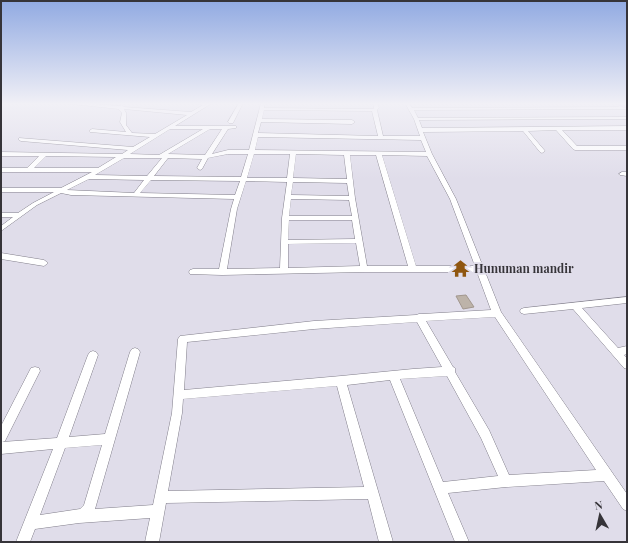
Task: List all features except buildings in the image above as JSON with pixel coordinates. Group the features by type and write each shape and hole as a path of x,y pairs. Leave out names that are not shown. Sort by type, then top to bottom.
{"street":[{"path":"125,128 131,134"},
{"path":"1,229 35,204 88,177 169,128"},
{"path":"136,194 150,178 164,156 209,128"},
{"path":"200,168 225,128"},
{"path":"222,272 238,197 257,128"},
{"path":"379,128 381,137"},
{"path":"616,128 421,130 429,154 453,199 498,313 627,505"},
{"path":"619,128 627,136"},
{"path":"524,129 542,151"},
{"path":"558,129 575,148 627,148"},
{"path":"93,133 100,131 156,136"},
{"path":"255,136 423,138"},
{"path":"21,139 134,149"},
{"path":"73,154 89,140"},
{"path":"1,154 207,157 228,152 429,154"},
{"path":"284,270 285,218 289,197 293,153"},
{"path":"347,153 352,198 364,269"},
{"path":"29,170 45,154"},
{"path":"379,154 414,269"},
{"path":"1,170 100,170"},
{"path":"88,177 351,181"},
{"path":"1,190 238,197"},
{"path":"289,197 352,198"},
{"path":"1,215 20,215"},
{"path":"285,218 355,218"},
{"path":"284,242 359,241"},
{"path":"1,256 44,263"},
{"path":"193,272 364,269 480,269"},
{"path":"524,311 627,300"},
{"path":"575,306 627,365"},
{"path":"152,542 177,413 183,339 314,325 498,313"},
{"path":"419,317 451,371 485,434 506,481"},
{"path":"616,352 627,350"},
{"path":"79,517 85,514 89,508 135,352"},
{"path":"23,542 93,355"},
{"path":"1,437 35,371"},
{"path":"179,395 341,381 392,375 451,371"},
{"path":"392,375 462,542"},
{"path":"341,381 371,493 386,542"},
{"path":"1,448 109,439"},
{"path":"440,488 506,481 606,475"},
{"path":"161,497 371,493"},
{"path":"31,522 158,511"}],"place":[{"name":"Hunuman mandir","path":"461,269"}]}
